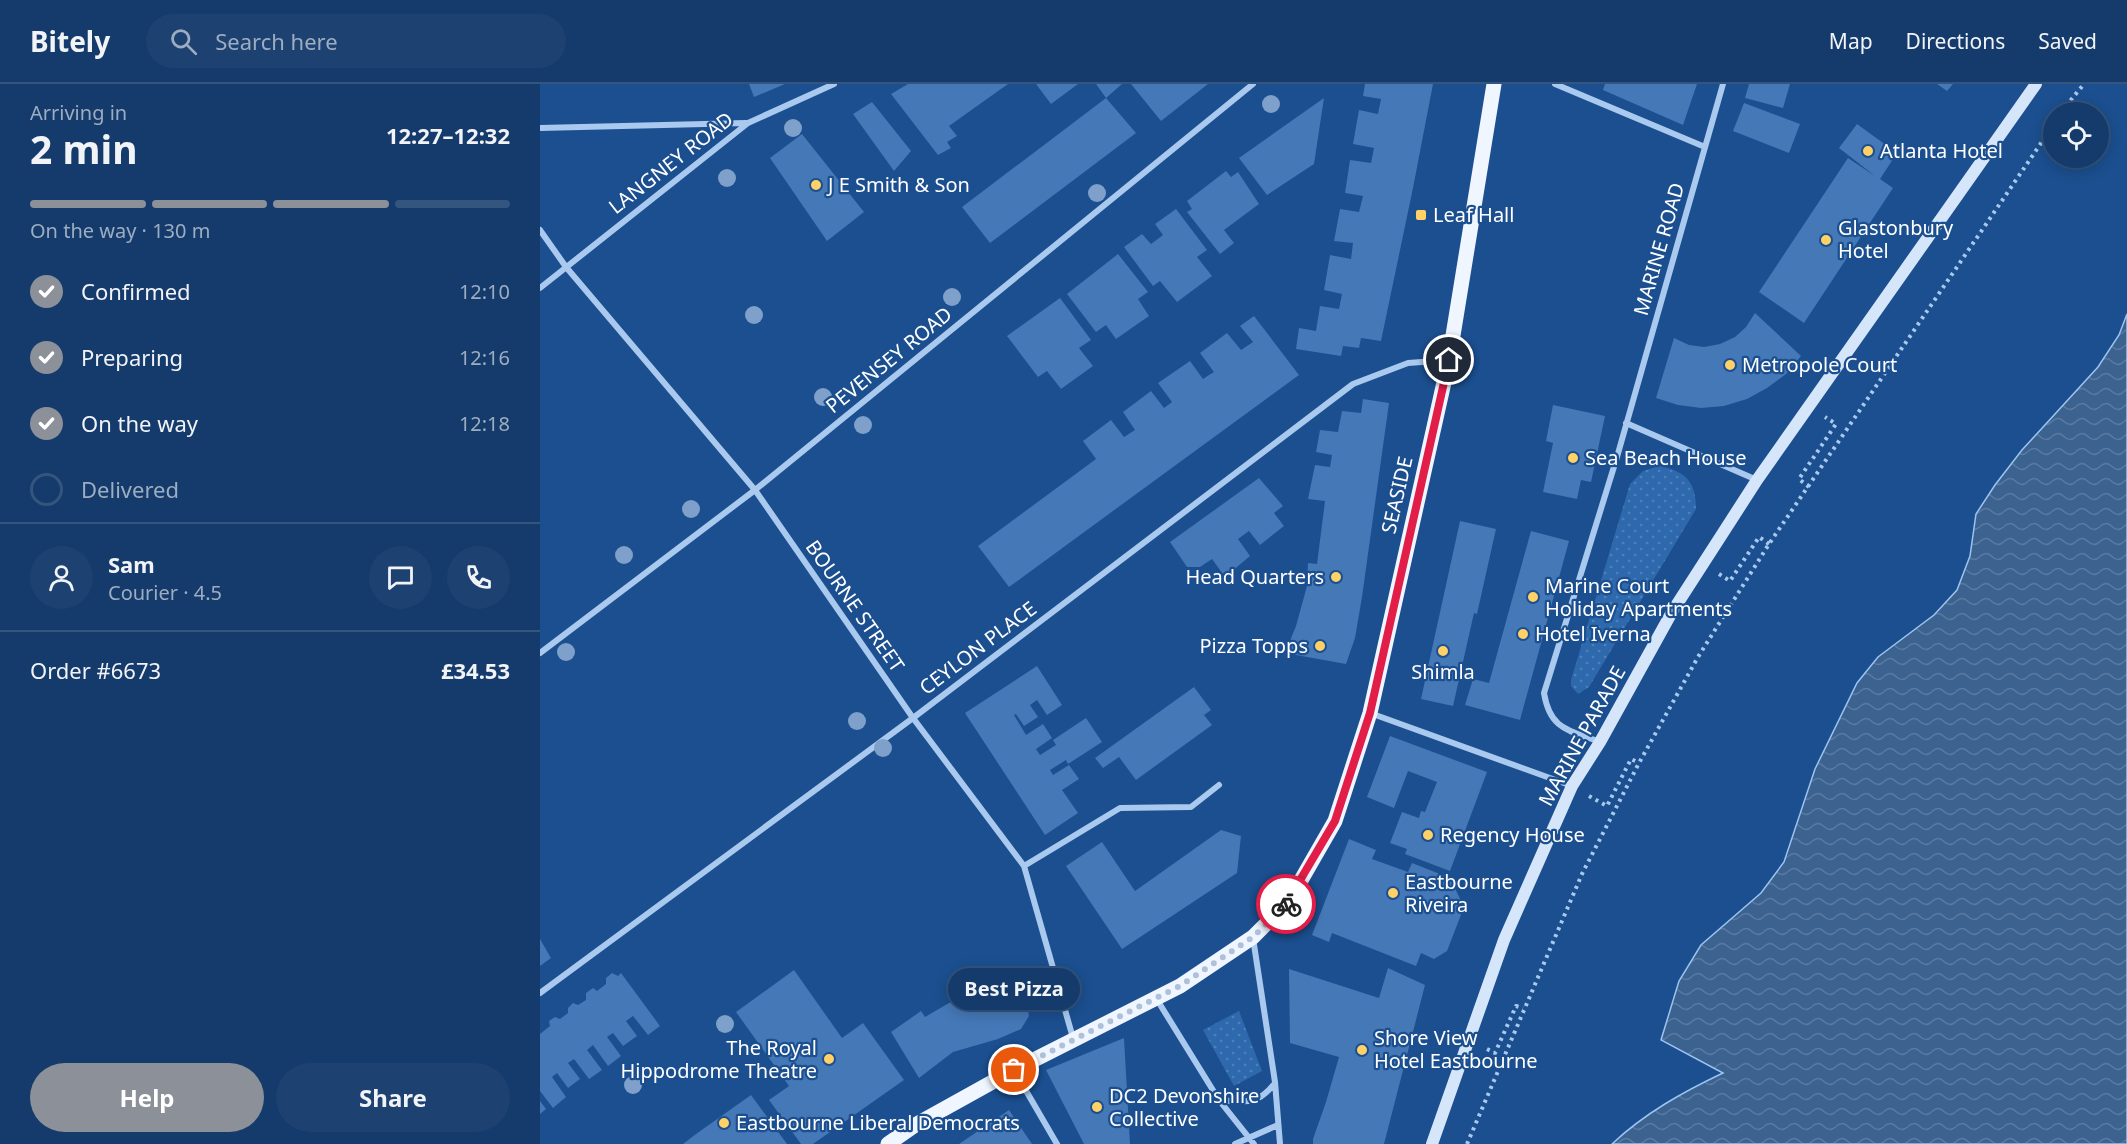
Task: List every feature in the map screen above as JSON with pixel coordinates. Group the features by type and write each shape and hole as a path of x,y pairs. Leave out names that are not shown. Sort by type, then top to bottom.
{"main road":[{"name":"SEASIDE","path":"888,1144 915,1125 1073,1038 1180,986 1253,937 1289,900 1335,821 1370,713 1449,360 1494,84"},
{"name":"MARINE PARADE","path":"1432,1144 1504,940 1572,786 1600,742 1672,612 1757,480 2036,84"}],"street":[{"name":"LANGNEY ROAD","path":"540,288 748,123 834,84"},
{"name":"PEVENSEY ROAD","path":"540,653 755,490 1253,84"},
{"path":"1556,84 1705,147"},
{"name":"MARINE ROAD","path":"1600,742 1561,728 1547,711 1544,693 1626,423 1723,84"},
{"path":"540,128 748,123"},
{"name":"BOURNE STREET","path":"540,230 566,267 755,490 913,718 1024,866 1073,1038"},
{"name":"CEYLON PLACE","path":"540,993 913,718 1353,384 1408,363 1449,360"},
{"path":"1626,423 1757,480"},
{"path":"1370,713 1572,786"},
{"path":"1024,866 1120,808 1191,807 1219,785"},
{"path":"1253,937 1275,1082 1280,1144"},
{"path":"1156,998 1219,1100 1254,1144"},
{"path":"1014,1070 1057,1144"},
{"path":"1219,1100 1249,1102 1266,1095 1275,1082"},
{"path":"1235,1144 1278,1125"}],"path":[{"path":"2069,102 2084,84"},
{"path":"1467,1144 1582,874 1639,762 1698,657 1769,544 2043,140"},
{"path":"1809,486 1799,479 1835,427"},
{"path":"1732,578 1759,537 1769,544"},
{"path":"1608,804 1631,759 1639,762"},
{"path":"1496,1052 1516,1006 1523,1008"}],"shaded area":[{"path":"1659,466 1676,471 1688,479 1694,492 1696,509 1589,687 1578,694 1571,686 1571,680 1630,484 1643,471"},
{"path":"1239,1011 1262,1071 1234,1086 1203,1030"}],"water":[{"path":"2127,314 2127,1144 1612,1144 1638,1122 1665,1104 1723,1073 1661,1040 1679,981 1701,945 1761,893 1784,862 1815,769 1857,683 1878,657 1934,615 1957,590 1970,556 1976,514 2022,450 2098,367 2119,335"}],"building":[{"path":"749,84 785,84 754,97"},
{"path":"908,84 1008,84 949,126 957,136 947,142 951,148 938,155 891,94"},
{"path":"1036,84 1078,84 1051,104"},
{"path":"1096,84 1122,84 1106,98"},
{"path":"1131,84 1208,84 1161,121"},
{"path":"1365,84 1433,84 1381,341 1361,338 1359,348 1343,346 1341,356 1296,349 1299,328 1316,331 1320,306 1339,309 1342,294 1324,290 1330,255 1351,259 1353,243 1334,241 1340,209 1359,212 1363,196 1345,193 1350,160 1371,163 1374,148 1353,144 1359,110 1378,114 1381,99 1363,96"},
{"path":"1605,84 1697,84 1683,125 1603,90"},
{"path":"1749,84 1790,84 1783,108 1745,98"},
{"path":"1937,84 1953,84 1947,91"},
{"path":"1106,98 1136,133 990,243 962,207"},
{"path":"1324,98 1314,164 1267,195 1239,158"},
{"path":"872,102 911,151 894,171 853,114"},
{"path":"1744,103 1800,124 1789,153 1733,131"},
{"name":"Glastonbury Hotel","path":"1857,124 1897,153 1880,179 1893,188 1804,323 1759,292 1848,158 1875,176 1839,148"},
{"name":"J E Smith & Son","path":"802,134 864,212 827,241 770,158"},
{"path":"1226,171 1231,177 1238,172 1259,204 1224,230 1234,243 1220,254 1187,212 1192,209 1187,201"},
{"path":"1176,209 1207,250 1197,257 1212,276 1177,302 1160,281 1153,286 1124,247 1142,234 1151,244 1163,235 1155,224"},
{"path":"1118,254 1148,292 1138,299 1149,316 1116,339 1106,325 1096,332 1067,294"},
{"path":"1060,298 1091,340 1079,348 1093,366 1061,389 1047,371 1038,377 1007,336"},
{"name":"Metropole Court","path":"1755,313 1801,356 1786,374 1747,399 1724,406 1701,408 1678,405 1656,398 1674,338 1689,345 1704,347 1720,344 1735,337 1746,327"},
{"path":"1254,316 1299,375 1009,587 978,546 1096,459 1083,441 1111,420 1124,437 1135,430 1123,412 1151,391 1164,408 1172,402 1158,383 1190,361 1203,379 1214,372 1200,353 1227,333 1241,350 1253,342 1240,326"},
{"path":"1363,399 1389,403 1355,638 1346,664 1285,653 1296,626 1307,586 1308,563 1317,564 1325,501 1308,499 1315,465 1330,467 1332,455 1316,452 1320,430 1338,432 1342,411 1361,413"},
{"name":"Sea Beach House","path":"1553,405 1605,416 1591,482 1581,480 1577,499 1543,492 1553,443 1546,441"},
{"path":"1259,478 1283,506 1274,513 1284,526 1260,545 1249,531 1238,539 1250,556 1225,577 1212,559 1200,567 1187,567 1170,542"},
{"path":"1460,521 1496,529 1453,706 1421,699"},
{"path":"1531,531 1569,541 1520,720 1465,705 1473,679 1489,683"},
{"path":"1037,666 1062,705 1047,715 1037,700 1030,705 1038,717 1024,726 1016,714 1014,715 1026,735 1043,724 1052,738 1036,749 1040,755 1056,745 1053,740 1086,718 1102,742 1068,764 1066,760 1050,770 1053,775 1069,765 1079,779 1062,790 1078,813 1045,835 965,713"},
{"path":"1194,687 1211,710 1204,715 1212,725 1136,780 1119,757 1103,768 1095,758"},
{"path":"1390,736 1487,772 1450,871 1405,854 1407,849 1390,843 1402,812 1419,818 1421,811 1425,812 1437,782 1408,771 1394,808 1367,797"},
{"path":"1221,830 1241,836 1237,873 1122,949 1066,866 1102,842 1135,891"},
{"name":"Eastbourne Riveira","path":"1349,839 1376,850 1372,859 1408,872 1412,863 1450,878 1464,907 1447,951 1434,959 1421,953 1416,966 1332,933 1329,942 1312,935"},
{"path":"540,939 551,958 540,966"},
{"name":"Shore View Hotel Eastbourne","path":"1388,968 1425,985 1384,1144 1313,1144 1339,1057 1290,1043 1289,969 1379,998"},
{"name":"The Royal Hippodrome Theatre","path":"794,970 842,1038 863,1023 904,1080 813,1144 801,1144 769,1100 789,1086 736,1012"},
{"path":"612,973 618,976 621,973 660,1026 648,1035 633,1016 626,1021 637,1036 623,1046 613,1033 607,1037 621,1056 608,1066 593,1045 587,1050 602,1070 589,1079 574,1059 568,1063 580,1079 568,1088 557,1073 552,1077 566,1097 553,1108 540,1091 540,1034 550,1026 549,1021 555,1017 560,1019 568,1013 568,1008 573,1003 578,1005 586,1000 586,993 593,988 597,991 606,984 606,978"},
{"path":"1023,977 1029,1016 1021,1029 998,1039 953,1052 919,1078 891,1032 921,1011 925,1017 949,1003"},
{"name":"DC2 Devonshire Collective","path":"1124,1038 1130,1144 1084,1144 1046,1070"},
{"path":"751,1095 787,1144 683,1144 696,1134"},
{"path":"540,1101 546,1109 540,1114"},
{"path":"1009,1110 1032,1144 959,1144"}],"way so far":[{"path":"1014,1070 1073,1038 1180,986 1253,937 1286,904"}],"place":[{"name":"Atlanta Hotel","path":"1868,151"},
{"name":"J E Smith & Son","path":"816,185"},
{"name":"Leaf Hall","path":"1421,215"},
{"name":"Glastonbury Hotel","path":"1826,240"},
{"name":"Metropole Court","path":"1730,365"},
{"name":"Sea Beach House","path":"1573,458"},
{"name":"Head Quarters","path":"1336,577"},
{"name":"Marine Court Holiday Apartments","path":"1533,597"},
{"name":"Hotel Iverna","path":"1523,634"},
{"name":"Pizza Topps","path":"1320,646"},
{"name":"Shimla","path":"1443,651"},
{"name":"Regency House","path":"1428,835"},
{"name":"Eastbourne Riveira","path":"1393,893"},
{"name":"Shore View Hotel Eastbourne","path":"1362,1050"},
{"name":"The Royal Hippodrome Theatre","path":"829,1059"},
{"name":"Best Pizza","path":"1014,1070"},
{"name":"DC2 Devonshire Collective","path":"1097,1107"},
{"name":"Eastbourne Liberal Democrats","path":"724,1123"}],"route":[{"path":"1286,904 1335,821 1370,713 1449,360"}]}
